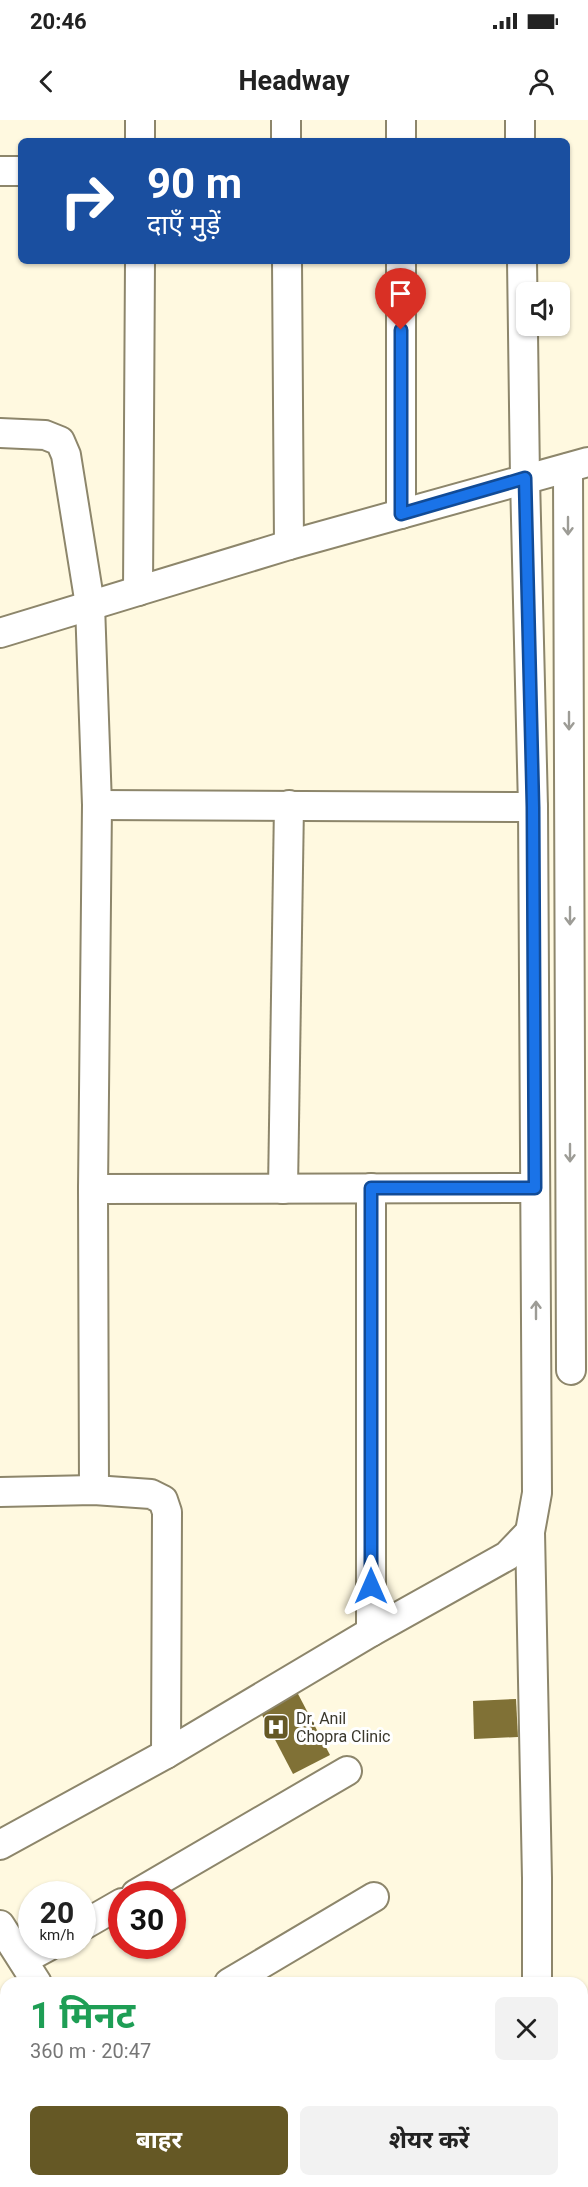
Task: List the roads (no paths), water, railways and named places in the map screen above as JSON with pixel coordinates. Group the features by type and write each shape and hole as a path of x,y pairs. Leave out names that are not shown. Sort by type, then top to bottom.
{"street":[{"path":"140,120 140,138"},
{"path":"286,120 286,138"},
{"path":"401,120 401,138"},
{"path":"520,120 520,138"},
{"path":"0,171 18,171"},
{"path":"138,591 140,264"},
{"path":"287,264 289,545"},
{"path":"401,264 401,514"},
{"path":"522,264 533,807 537,1493 530,1532 537,1977"},
{"path":"0,433 45,435 60,441 66,455 90,606 97,806 93,1189 94,1490"},
{"path":"0,633 289,545 578,465 570,1105 579,1370 536,1369"},
{"path":"283,1189 289,805"},
{"path":"97,806 533,807"},
{"path":"535,1105 570,1105"},
{"path":"371,1188 371,1632"},
{"path":"93,1189 535,1188"},
{"path":"0,1492 94,1490 151,1494 163,1500 167,1512 166,1754"},
{"path":"0,1845 166,1754 371,1632 507,1556 530,1532"},
{"path":"158,1881 347,1771"},
{"path":"239,1977 374,1897"},
{"path":"0,1925 30,1972 40,1959"}],"place":[{"name":"Dr. Anil Chopra Clinic","path":"276,1727"}]}
